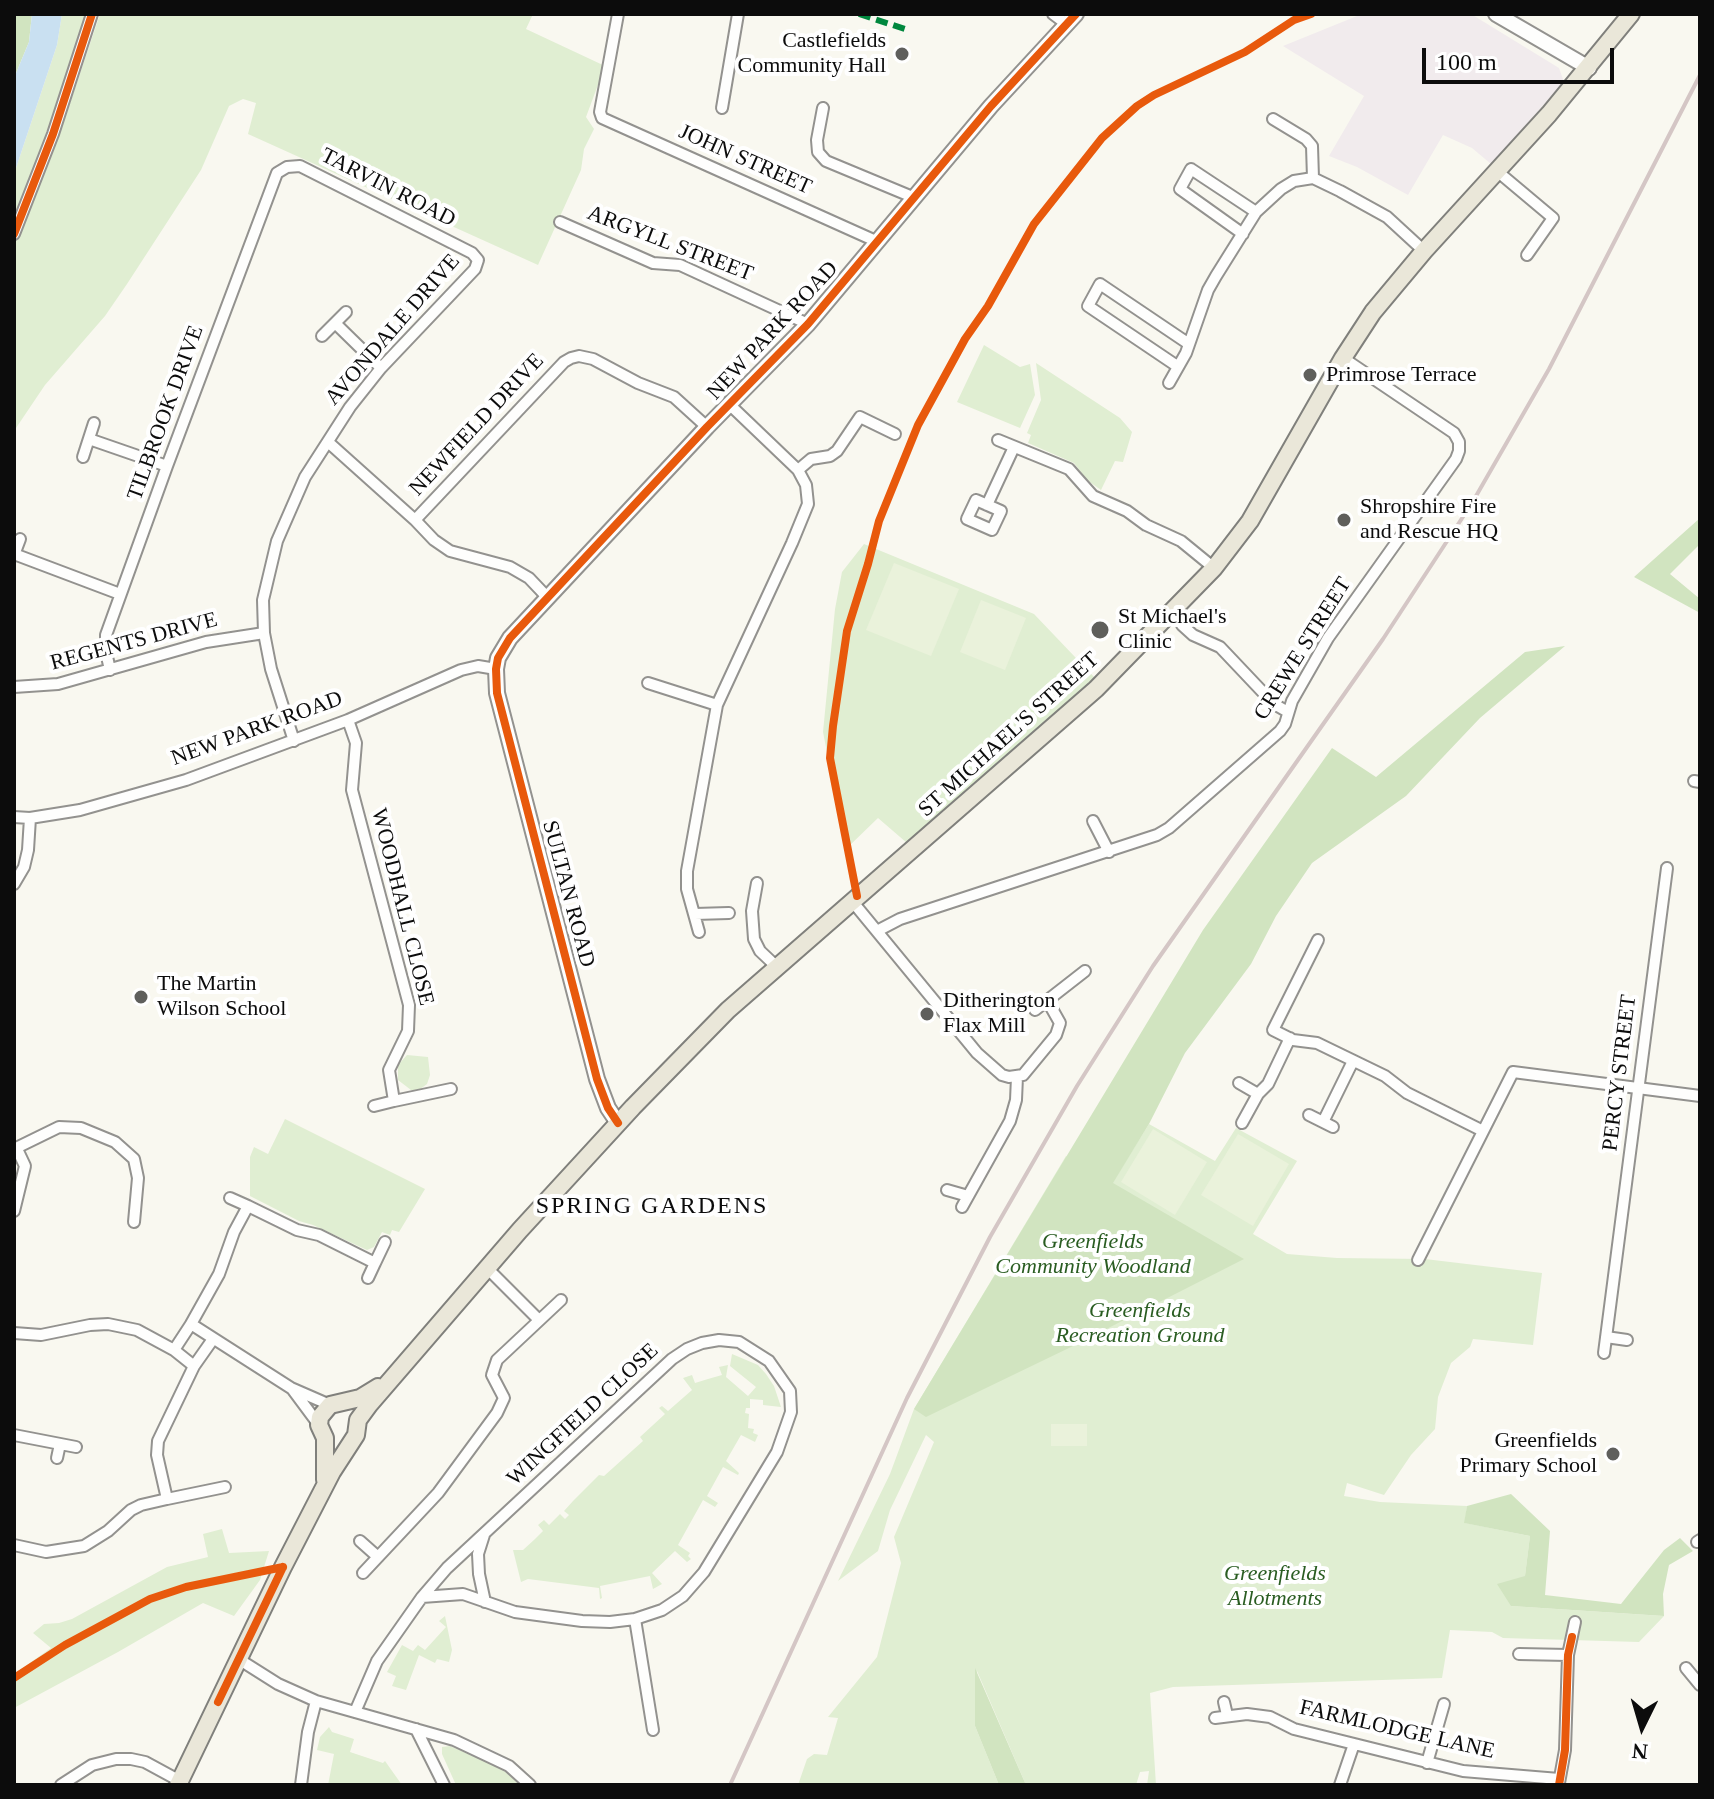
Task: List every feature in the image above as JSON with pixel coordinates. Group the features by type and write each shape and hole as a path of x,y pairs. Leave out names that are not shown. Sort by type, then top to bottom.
{"main road":[{"name":"ST MICHAEL'S STREET","path":"398,1371 618,1123 728,1010 1096,689 1214,568 1250,521 1343,358 1373,312 1589,68 1631,14"},
{"path":"324,1487 324,1410 372,1391 398,1371"},
{"path":"358,1420 398,1371"},
{"path":"179,1783 277,1579 358,1428 355,1412 337,1405"},
{"path":"322,1432 333,1443 350,1440"}],"street":[{"path":"14,234 53,134 92,14"},
{"name":"JOHN STREET","path":"618,14 600,112 602,118 878,242"},
{"path":"722,108 738,14"},
{"path":"1496,14 1589,68"},
{"name":"NEW PARK ROAD","path":"14,817 30,818 119,801 294,741 461,670 478,666 496,669 498,658 510,638 808,324 1065,17"},
{"path":"823,108 817,140 818,152 826,161 915,198"},
{"path":"1273,119 1312,146 1313,178"},
{"name":"TARVIN ROAD","path":"277,173 287,167 300,166 472,253 478,260"},
{"path":"1243,234 1180,189 1191,169 1256,212"},
{"path":"1497,171 1553,218 1527,255"},
{"name":"TILBROOK DRIVE","path":"110,670 106,635 277,173"},
{"path":"1169,383 1189,344 1208,290 1256,212 1294,181 1313,178 1387,217 1424,251"},
{"name":"ARGYLL STREET","path":"560,222 653,263 680,265 808,324"},
{"name":"AVONDALE DRIVE","path":"294,741 271,669 264,633 263,600 277,541 305,477 350,407 381,368 475,269 478,260"},
{"path":"1177,366 1088,306 1100,284 1189,344"},
{"path":"322,336 346,312"},
{"path":"335,323 381,368"},
{"name":"NEWFIELD DRIVE","path":"548,598 529,578 510,567 450,551 415,520 571,358 593,359 638,383 674,397 707,427"},
{"name":"CREWE STREET","path":"877,931 900,919 1157,835 1169,828 1280,731 1328,638 1456,459 1459,442 1454,433 1343,358"},
{"path":"699,932 687,889 687,871 717,705 808,504 806,485 798,470 729,404"},
{"path":"798,470 811,459 830,456 837,451 860,417 895,434"},
{"path":"83,457 94,423"},
{"path":"89,439 167,466"},
{"path":"998,440 1069,469 1093,496 1181,541 1214,568"},
{"path":"328,442 415,520"},
{"path":"987,505 1014,447"},
{"path":"20,539 14,554 120,594"},
{"path":"1182,625 1193,635 1220,647 1274,704 1288,712"},
{"name":"REGENTS DRIVE","path":"14,687 58,684 206,642 264,633"},
{"name":"SULTAN ROAD","path":"496,669 497,693 597,1079 608,1108 618,1123"},
{"path":"648,683 717,705"},
{"name":"WOODHALL CLOSE","path":"348,720 356,743 352,790 409,1005 408,1031 389,1070 394,1101"},
{"path":"14,884 24,867 30,818"},
{"path":"1093,821 1109,852"},
{"name":"PERCY STREET","path":"1604,1353 1667,868"},
{"path":"757,883 752,911 754,939 760,951 778,968"},
{"path":"852,901 977,1053 997,1071 1017,1077 1029,1070 1059,1029 1060,1023 1047,1000"},
{"path":"695,914 729,913"},
{"path":"1318,940 1273,1030 1290,1038 1317,1043 1392,1080 1407,1093 1483,1131"},
{"path":"1035,1010 1085,971"},
{"path":"1242,1123 1258,1094 1268,1084 1290,1038"},
{"path":"1309,1115 1328,1124 1353,1061"},
{"path":"1418,1260 1513,1072 1700,1096"},
{"path":"962,1207 1010,1121 1016,1100 1017,1077"},
{"path":"1239,1083 1258,1094"},
{"path":"374,1106 451,1089"},
{"path":"14,1211 25,1166 15,1149 59,1127 81,1128 115,1142 134,1159 138,1178 134,1222"},
{"path":"947,1190 968,1196"},
{"path":"230,1198 297,1230 319,1235 375,1263"},
{"path":"174,1350 219,1274 234,1232 248,1206"},
{"path":"368,1278 385,1242"},
{"path":"487,1268 538,1319"},
{"path":"363,1573 455,1473 497,1413 503,1402 503,1394 493,1379 494,1365 503,1352 561,1300"},
{"path":"14,1334 41,1335 108,1324 137,1330 174,1350 194,1366"},
{"path":"191,1324 291,1388 337,1405"},
{"path":"1606,1337 1627,1340"},
{"path":"167,1499 157,1455 158,1441 194,1366 213,1339"},
{"name":"WINGFIELD CLOSE","path":"355,1712 377,1661 422,1597 447,1568 672,1359 702,1343 719,1340 739,1342 769,1361 790,1391 791,1412 777,1452 704,1572 683,1596 662,1610 635,1619 582,1621 515,1612 463,1594 422,1597"},
{"path":"291,1388 322,1432"},
{"path":"14,1435 76,1447"},
{"path":"57,1458 60,1444"},
{"path":"14,1545 46,1552 84,1546 141,1505 225,1487"},
{"path":"485,1534 478,1554 485,1602"},
{"path":"360,1541 378,1557"},
{"path":"635,1619 653,1730"},
{"path":"1559,1782 1565,1750 1568,1655 1575,1622"},
{"path":"1519,1654 1568,1655"},
{"path":"240,1660 278,1684 316,1701 454,1740 509,1766 530,1785"},
{"path":"1686,1668 1700,1685"},
{"path":"301,1785 305,1748 316,1701"},
{"path":"1224,1702 1227,1715"},
{"path":"1427,1763 1444,1704"},
{"name":"FARMLODGE LANE","path":"1215,1718 1227,1715 1270,1717 1294,1729 1427,1763 1477,1773 1559,1782"},
{"path":"416,1729 444,1785"},
{"path":"1340,1785 1354,1744"},
{"path":"61,1785 92,1765 116,1759 145,1762 179,1783"}],"shaded area":[{"path":"1362,14 1471,14 1559,68 1564,82 1491,164 1472,148 1443,135 1408,195 1357,167 1329,156 1364,96 1283,46"}],"green space":[{"path":"14,14 32,14 29,42 14,78"},
{"path":"62,14 87,14 48,132 14,219 14,174 57,45"},
{"path":"100,14 533,14 526,29 605,66 586,117 594,129 584,149 581,170 538,265 248,134 256,103 243,99 229,106 201,170 127,284 105,316 45,385 14,431 14,243 58,139"},
{"path":"984,345 1020,367 1030,364 1035,395 1020,428 957,402"},
{"path":"1036,363 1120,418 1132,432 1123,462 1115,461 1101,490 1087,480 1074,463 1028,443 1031,435 1027,433 1041,400"},
{"path":"1700,518 1700,544 1670,574 1700,599 1700,613 1634,577"},
{"path":"864,544 1034,614 1096,679 907,843 878,818 846,849 823,732 835,609 842,572"},
{"path":"894,563 959,589 931,656 866,630"},
{"path":"981,600 1026,618 1005,670 960,652"},
{"name":"Greenfields Community Woodland","path":"1565,646 1480,718 1406,796 1312,863 1276,916 1251,964 1185,1053 1149,1124 1113,1183 1244,1259 926,1417 914,1409 1203,930 1332,748 1376,777 1525,652"},
{"path":"407,1055 428,1057 430,1075 427,1084 419,1090 411,1090 398,1080 398,1065"},
{"path":"285,1119 425,1189 399,1232 392,1230 390,1235 382,1232 374,1247 367,1250 250,1196 250,1157 254,1147 268,1154"},
{"path":"1149,1124 1215,1161 1236,1128 1297,1161 1253,1234 1287,1254 1425,1259 1542,1273 1533,1345 1473,1339 1470,1347 1451,1363 1438,1397 1435,1429 1411,1455 1384,1495 1347,1483 1344,1496 1380,1502 1467,1506 1465,1523 1530,1536 1525,1576 1511,1606 1664,1616 1639,1642 1503,1638 1492,1632 1450,1630 1442,1678 1173,1687 1150,1693 1156,1785 1147,1785 1149,1771 1140,1772 1136,1785 1026,1785 977,1671 975,1726 999,1785 798,1785 807,1759 814,1754 827,1755 838,1718 828,1717 877,1657 901,1563 894,1537 934,1442 926,1435 890,1510 878,1551 838,1581 890,1474 914,1409 1066,1156 1112,1183"},
{"path":"1153,1129 1207,1162 1175,1215 1121,1182"},
{"path":"1238,1134 1289,1164 1253,1226 1201,1195"},
{"path":"732,1354 758,1365 774,1386 781,1407 763,1405 763,1400 750,1399 750,1408 746,1408 745,1413 749,1414 748,1428 754,1429 753,1433 758,1435 755,1442 741,1435 726,1461 738,1475 723,1467 707,1496 718,1503 715,1507 703,1500 678,1545 690,1553 688,1556 691,1559 687,1562 675,1551 652,1573 662,1584 653,1589 650,1576 600,1586 600,1599 599,1588 528,1579 521,1582 513,1550 523,1550 535,1539 543,1531 538,1525 544,1520 549,1525 560,1514 565,1519 569,1515 564,1511 599,1475 604,1476 643,1441 640,1437 665,1414 659,1408 662,1406 668,1411 692,1390 683,1378 692,1375 695,1383 722,1375 719,1367 728,1365 726,1377 748,1396 756,1387 730,1366"},
{"path":"1051,1424 1087,1424 1087,1446 1051,1446"},
{"path":"1511,1494 1550,1531 1545,1595 1621,1604 1664,1550 1680,1538 1693,1551 1669,1565 1663,1594 1664,1616 1511,1606 1497,1584 1525,1576 1530,1536 1464,1523 1467,1506"},
{"path":"222,1529 229,1553 269,1551 260,1580 234,1616 203,1603 14,1708 14,1674 51,1648 33,1633 44,1624 72,1619 167,1567 208,1557 203,1534"},
{"path":"445,1616 452,1650 449,1662 437,1659 435,1663 419,1655 406,1690 392,1686 396,1676 387,1672 402,1645 413,1651 418,1645 425,1650 446,1627 439,1621"},
{"path":"975,1668 1026,1785 999,1785 975,1726"},
{"path":"329,1727 332,1732 354,1739 350,1752 383,1763 385,1761 402,1785 328,1785 334,1754 317,1750 320,1737"},
{"path":"450,1746 501,1768 520,1785 456,1785 442,1754 442,1747"}],"water":[{"path":"32,14 62,14 57,45 14,174 14,78 29,42"}],"railway":[{"path":"730,1785 907,1398 990,1237 1077,1086 1153,966 1383,639 1472,503 1549,369 1700,75"}],"marked path":[{"path":"859,14 905,29"}],"cycle path":[{"path":"14,234 53,134 92,14"},
{"path":"618,1123 608,1108 597,1079 497,693 498,658 510,638 808,324 991,106 1076,14"},
{"path":"857,896 830,758 833,726 847,631 879,521 918,425 1034,224 1102,138 1154,95 1245,52 1294,20 1311,14"},
{"path":"14,1678 65,1645 150,1599 186,1587 283,1567"},
{"path":"218,1702 283,1567"},
{"path":"1559,1785 1565,1750 1568,1655 1572,1637"}],"place":[{"name":"Castlefields Community Hall","path":"902,54"},
{"name":"Primrose Terrace","path":"1310,375"},
{"name":"Shropshire Fire and Rescue HQ","path":"1344,520"},
{"name":"St Michael's Clinic","path":"1100,630"},
{"name":"The Martin Wilson School","path":"141,997"},
{"name":"Ditherington Flax Mill","path":"927,1014"},
{"name":"Greenfields Primary School","path":"1613,1454"}],"district":[{"name":"SPRING GARDENS","path":"652,1207"}],"park label":[{"name":"Greenfields Recreation Ground","path":"1140,1324"},
{"name":"Greenfields Allotments","path":"1275,1586"}]}
